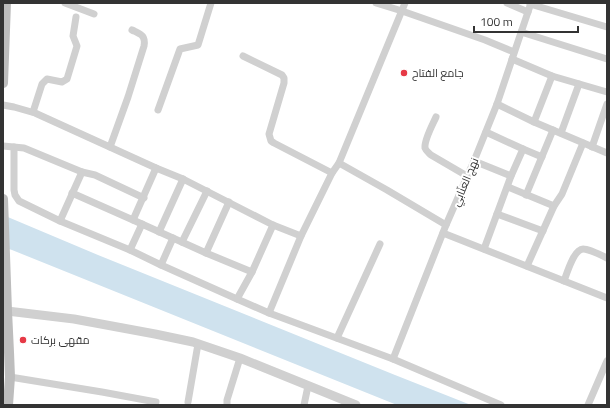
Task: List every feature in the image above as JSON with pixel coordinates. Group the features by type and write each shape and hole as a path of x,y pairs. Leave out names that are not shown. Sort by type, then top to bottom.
{"main road":[{"path":"3,83 4,23 6,3"},
{"path":"3,199 7,311 6,352 10,377 8,405"}],"street":[{"path":"65,3 94,14"},
{"path":"158,110 180,49 198,45 210,3"},
{"path":"376,3 485,40 552,76 607,92"},
{"path":"269,313 301,236 332,173 339,163 405,3"},
{"path":"507,3 530,6 607,27"},
{"name":"نهج العنّابي","path":"393,359 497,104 530,6"},
{"path":"33,112 42,84 47,79 62,82 68,79 77,46 73,36 76,17"},
{"path":"110,146 128,97 144,46 144,38 132,30"},
{"path":"521,32 607,59"},
{"path":"243,56 282,75 284,78 284,83 269,134 271,140 274,143 332,173"},
{"path":"534,122 552,76"},
{"path":"561,133 579,84"},
{"path":"497,104 534,122 607,153"},
{"path":"592,147 607,104"},
{"path":"3,105 33,112 183,179 273,225 301,236"},
{"path":"436,117 425,142 427,152 467,176"},
{"path":"526,194 553,130"},
{"path":"486,132 542,157"},
{"path":"527,266 554,206 562,194 583,143"},
{"path":"3,146 24,148 82,172 94,175 144,198"},
{"path":"14,147 14,190 15,196 19,201 130,250 237,300 393,359 501,405"},
{"path":"484,249 511,176 523,149"},
{"path":"474,161 511,176"},
{"path":"339,163 381,187 445,229 484,249 607,298"},
{"path":"133,220 156,168"},
{"path":"60,220 82,172"},
{"path":"159,232 183,179"},
{"path":"508,187 554,206"},
{"path":"182,242 207,191"},
{"path":"72,193 252,272"},
{"path":"206,253 229,202"},
{"path":"497,214 543,230"},
{"path":"130,250 142,224"},
{"path":"237,300 252,272 273,225"},
{"path":"161,265 173,238"},
{"path":"337,338 380,244"},
{"path":"564,281 575,254 580,249 584,249 607,258"},
{"path":"7,311 74,319 155,334 198,344 240,358 356,405"},
{"path":"188,402 198,344"},
{"path":"226,405 240,358"},
{"path":"588,405 607,361"},
{"path":"10,377 156,402"},
{"path":"304,405 308,386"}],"water":[{"path":"3,215 98,255 471,405 397,405 3,247"}],"place":[{"name":"جامع الفتاح","path":"404,73"},
{"name":"مقهى بركات","path":"23,340"}]}
